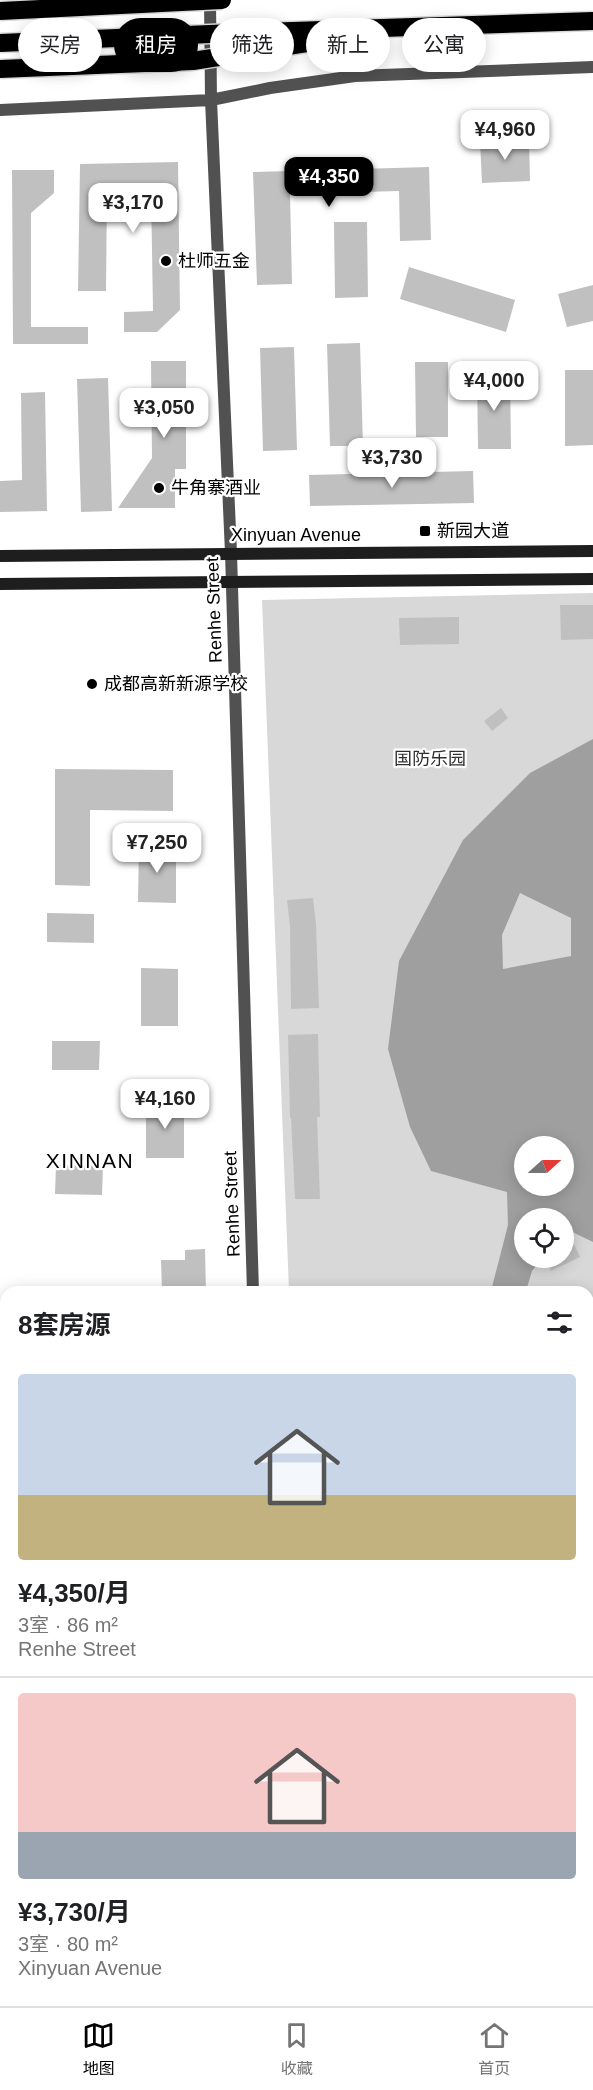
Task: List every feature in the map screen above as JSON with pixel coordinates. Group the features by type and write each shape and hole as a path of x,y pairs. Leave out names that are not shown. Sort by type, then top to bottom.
{"highway":[{"path":"0,11 222,0"},
{"path":"0,43 593,21"},
{"path":"0,69 193,61 396,28"}],"street":[{"name":"Renhe Street","path":"210,0 210,100 231,553 253,1286"},
{"path":"0,110 210,100 270,88 355,76 593,67"},
{"name":"Xinyuan Avenue","path":"0,556 593,551"},
{"path":"0,584 593,579"}],"green space":[{"name":"国防乐园","path":"593,593 593,1286 289,1286 262,600"}],"shaded area":[{"path":"593,739 593,1242 574,1233 574,1208 514,1208 514,1268 534,1268 528,1286 492,1286 508,1225 507,1192 431,1171 410,1127 388,1049 399,961 463,840 530,773","holes":["520,893 571,918 571,956 503,969 502,935"]}],"building":[{"path":"529,140 530,181 482,183 480,141"},
{"path":"178,162 180,310 157,332 124,332 124,312 153,311 151,190 107,191 106,291 78,291 80,164"},
{"path":"429,167 431,240 400,241 399,191 290,194 292,284 257,285 253,172"},
{"path":"12,170 54,170 54,193 31,213 31,327 88,327 88,344 13,344"},
{"path":"334,222 367,222 368,297 335,298"},
{"path":"409,267 515,300 506,332 400,299"},
{"path":"593,285 593,321 567,327 558,294"},
{"path":"360,343 363,446 330,446 327,344"},
{"path":"294,347 297,450 263,451 260,348"},
{"path":"151,361 186,361 186,469 175,469 175,508 118,508 152,458"},
{"path":"415,362 448,362 448,437 416,437"},
{"path":"565,370 593,370 593,445 565,446"},
{"path":"477,374 510,374 511,449 478,449"},
{"path":"108,378 112,511 81,512 77,379"},
{"path":"45,392 47,511 0,512 0,481 22,480 21,393"},
{"path":"473,471 474,503 310,506 309,475"},
{"path":"560,605 593,605 593,639 561,640"},
{"path":"459,617 459,644 400,645 399,618"},
{"path":"501,708 508,718 492,731 484,721"},
{"path":"55,769 173,770 173,811 90,810 90,886 55,885"},
{"path":"139,845 176,845 176,903 138,902"},
{"path":"313,898 319,1008 291,1009 290,926 287,900"},
{"path":"47,913 94,914 94,943 47,942"},
{"path":"141,968 178,969 178,1026 141,1026"},
{"path":"318,1034 320,1117 317,1117 320,1199 295,1199 288,1035"},
{"path":"52,1041 100,1041 99,1070 52,1070"},
{"path":"146,1101 184,1101 184,1158 146,1158"},
{"path":"56,1165 103,1166 102,1195 55,1194"},
{"path":"574,1244 580,1257 574,1260"},
{"path":"205,1249 206,1286 162,1286 161,1260 185,1260 185,1250"}],"place":[{"name":"杜师五金","path":"166,261"},
{"name":"牛角寨酒业","path":"159,488"},
{"name":"新园大道","path":"425,531"},
{"name":"成都高新新源学校","path":"92,684"}],"district":[{"name":"XINNAN","path":"90,1160"}]}
